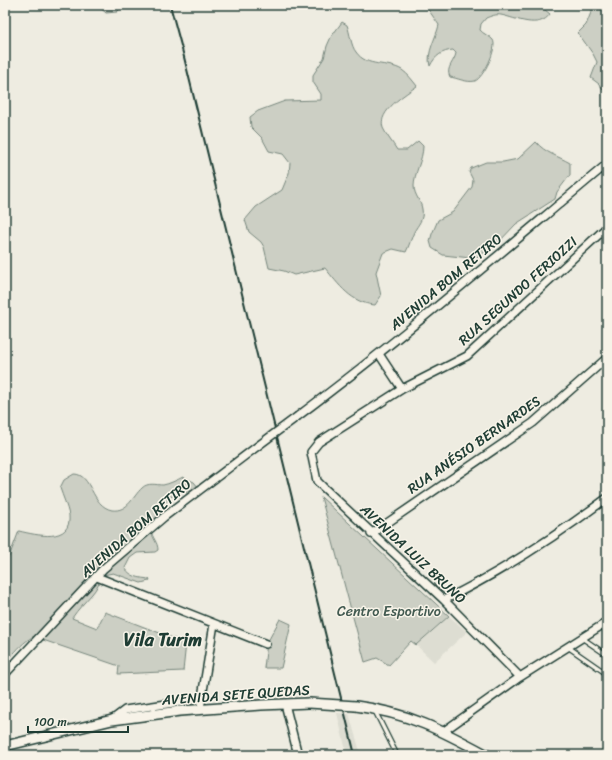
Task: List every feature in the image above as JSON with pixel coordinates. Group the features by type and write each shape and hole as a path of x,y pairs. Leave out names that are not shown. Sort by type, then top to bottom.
{"street":[{"name":"AVENIDA BOM RETIRO","path":"5,674 97,577 164,518 379,354 607,164"},
{"name":"RUA SEGUNDO FERIOZZI","path":"319,442 402,389 466,356 607,227"},
{"path":"379,354 402,389"},
{"name":"RUA ANÉSIO BERNARDES","path":"371,534 533,423 607,358"},
{"name":"AVENIDA LUIZ BRUNO","path":"319,442 311,452 317,481 371,534 444,600 520,677"},
{"path":"444,600 483,580 565,530 607,498"},
{"path":"97,577 266,644"},
{"path":"444,731 520,677 607,622"},
{"path":"200,710 214,624"},
{"path":"112,720 125,710 201,699"},
{"name":"AVENIDA SETE QUEDAS","path":"5,746 112,720 200,710 309,703 388,710 421,721 444,731 487,755"},
{"path":"285,704 298,755"}],"lane":[{"path":"582,638 607,655"},
{"path":"568,647 607,674"},
{"path":"374,708 397,755"}],"shaded area":[{"path":"449,616 467,632 434,662 416,645"},
{"path":"337,713 349,714 361,755 347,755"}],"green space":[{"path":"97,5 124,5 117,12 106,13"},
{"path":"425,5 539,5 550,14 545,19 534,22 527,22 499,15 486,18 481,24 480,30 493,40 494,44 492,56 486,69 478,79 475,81 469,81 450,77 449,68 456,53 453,50 439,55 434,59 430,66 430,51 439,25"},
{"path":"594,5 607,5 607,94 599,84 591,78 597,62 578,33 586,25"},
{"path":"342,22 347,25 353,46 361,57 371,62 396,67 402,70 417,86 388,109 382,122 384,131 397,150 407,150 418,141 423,146 422,156 414,181 415,192 421,206 422,216 406,252 393,249 383,253 376,272 381,296 375,305 367,304 352,297 341,287 325,268 294,275 269,268 264,247 261,242 249,232 245,220 256,207 282,190 289,173 290,163 283,154 269,151 262,138 251,127 250,117 258,111 285,101 321,100 321,94 313,82 313,75 324,58 331,37"},
{"path":"536,142 548,152 570,163 570,175 557,192 555,199 516,224 498,243 479,256 471,258 443,255 432,248 430,241 438,220 453,212 472,187 473,180 469,172 471,168 486,162 503,162 518,159"},
{"path":"74,474 80,475 85,479 100,503 112,510 122,509 130,503 144,486 147,485 163,485 183,477 194,482 199,488 190,494 180,491 169,498 160,511 164,516 151,530 158,550 155,552 137,553 130,558 125,568 127,571 136,576 150,579 149,581 141,583 113,573 103,575 94,592 72,618 97,628 105,612 186,643 183,671 118,674 119,666 43,640 47,635 41,634 29,639 23,644 5,664 5,561 9,557 19,531 52,535 59,534 65,530 68,524 69,515 60,488 64,480"},
{"name":"Centro Esportivo","path":"321,497 449,616 416,645 411,641 389,665 377,658 365,662"},
{"path":"280,619 291,624 281,668 264,668 267,643"}],"railway":[{"path":"170,5 355,755"}],"district":[{"name":"Vila Turim","path":"163,640"}]}
